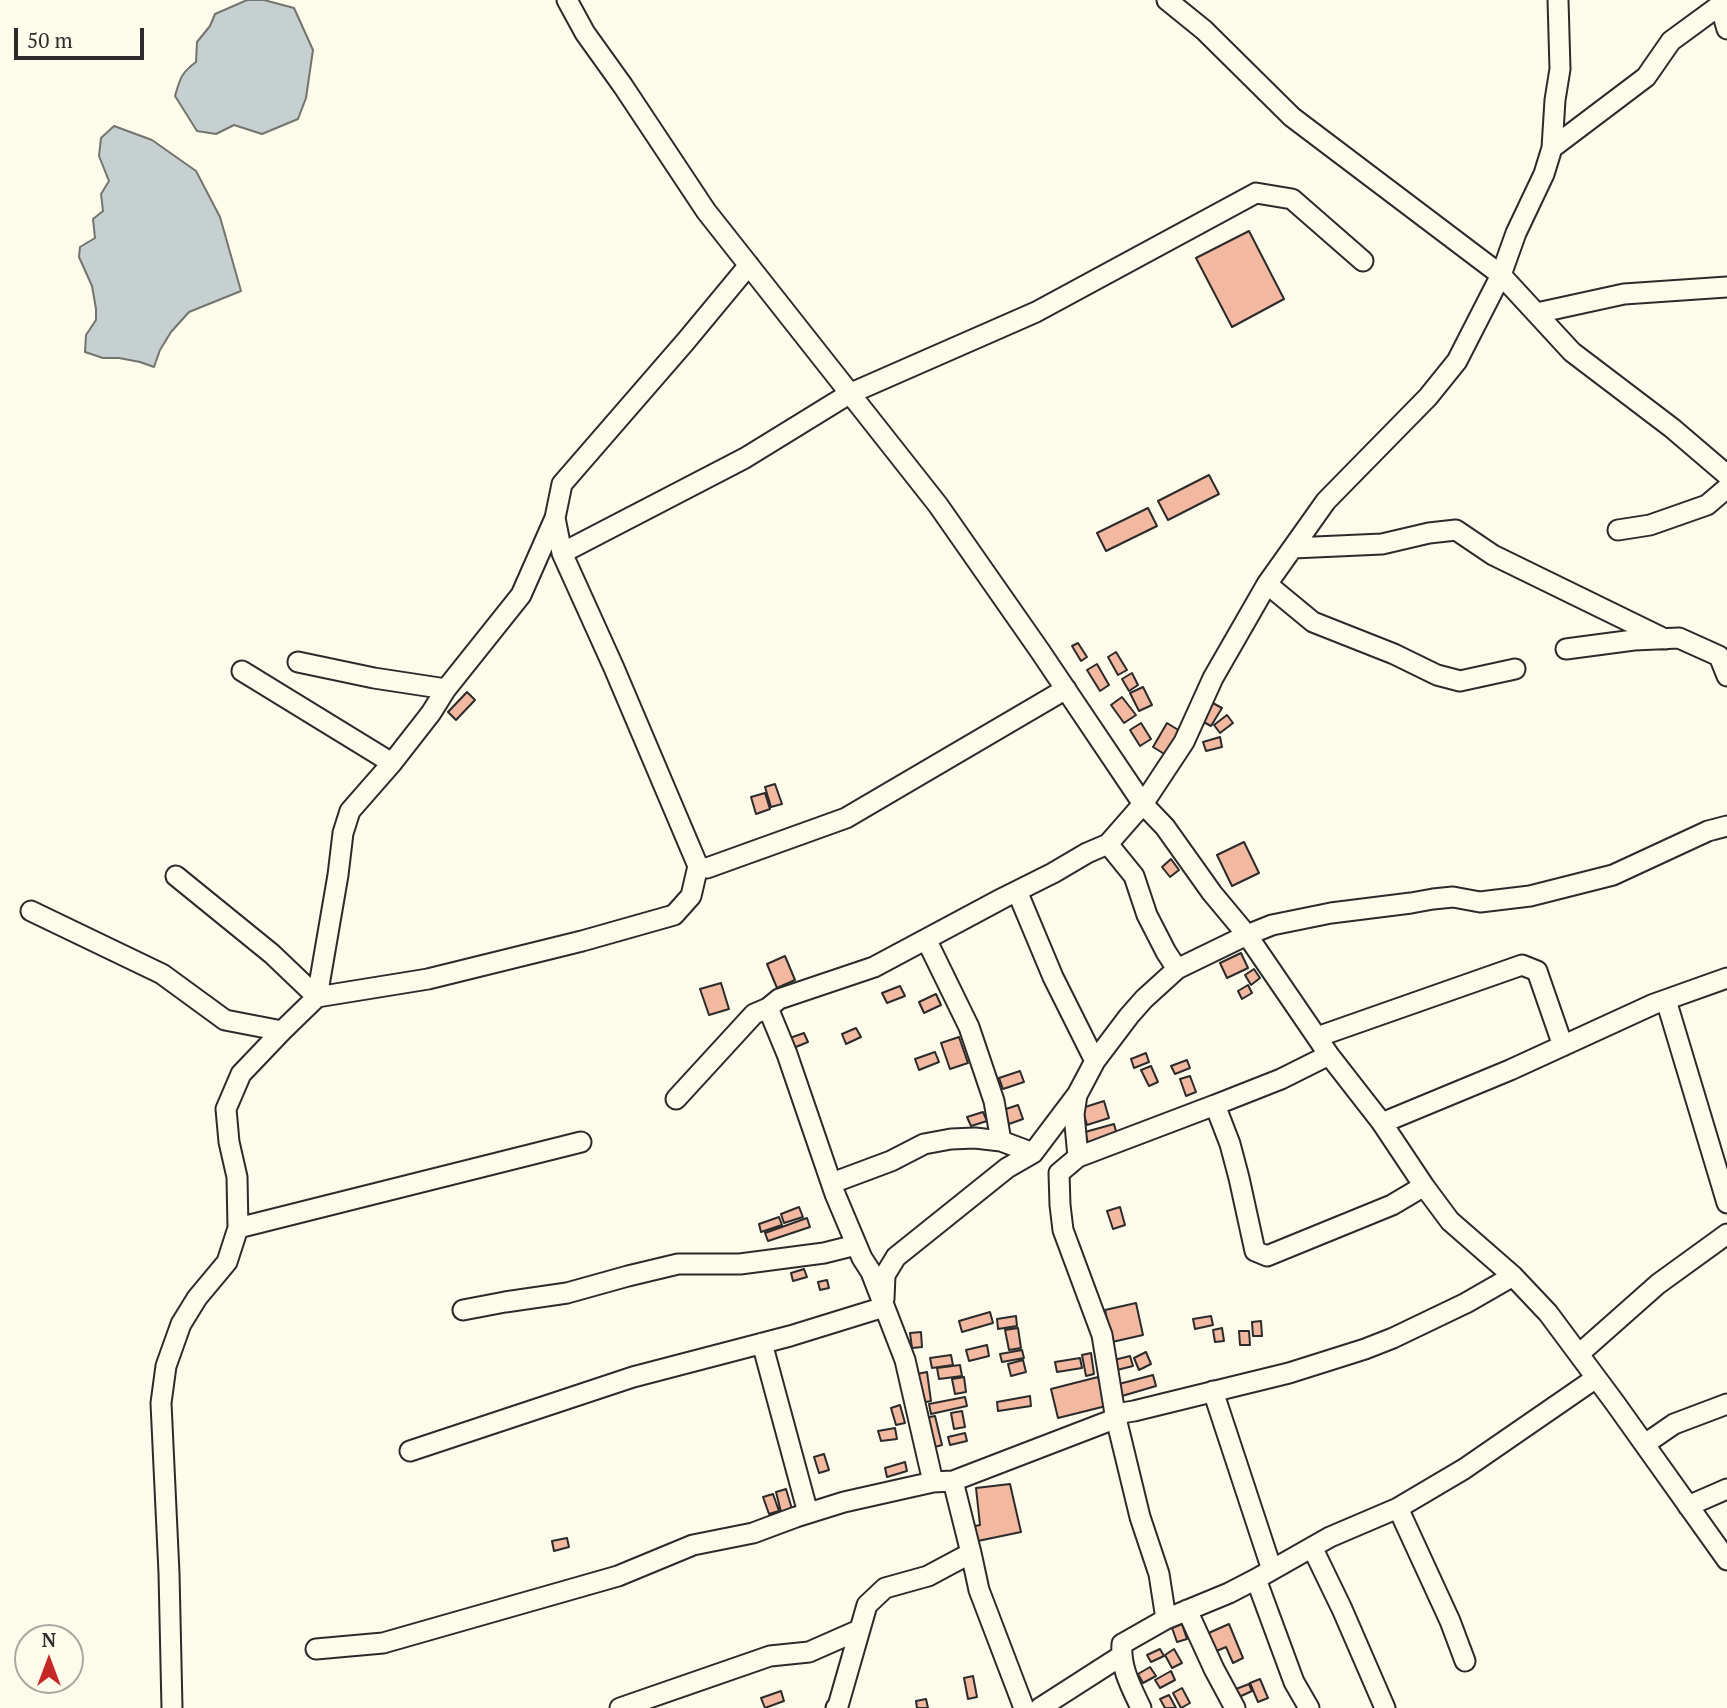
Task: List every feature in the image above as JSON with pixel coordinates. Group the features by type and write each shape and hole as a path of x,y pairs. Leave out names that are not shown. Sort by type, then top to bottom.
{"street":[{"path":"567,0 585,33 706,211 938,505 1143,804 1165,827 1212,893 1247,935 1329,1055 1382,1123 1450,1221 1513,1276 1548,1313 1727,1560"},
{"path":"1167,0 1204,30 1292,117 1501,275 1572,352 1727,475"},
{"path":"676,1099 754,1014 779,999 874,967 1108,844 1143,804 1184,743 1213,678 1266,584 1326,501 1428,397 1457,361 1501,275 1516,233 1544,174 1552,148 1560,69 1558,0"},
{"path":"1552,148 1646,76 1671,41 1723,2 1727,29"},
{"path":"562,553 746,458 849,394 1036,312 1256,193 1292,199 1363,261"},
{"path":"317,997 343,833 350,811 432,713 446,689 521,595 555,518 562,484 748,265"},
{"path":"1537,313 1624,294 1727,287"},
{"path":"1618,530 1650,525 1707,505 1727,488"},
{"path":"172,1708 169,1573 160,1403 166,1366 181,1324 197,1298 227,1262 238,1228 237,1177 229,1142 226,1109 241,1074 317,997 428,979 582,941 674,915 691,896 698,866 562,553 555,518"},
{"path":"1293,548 1382,544 1456,530 1493,555 1665,639"},
{"path":"1266,584 1313,622 1437,674 1460,681 1515,669"},
{"path":"1566,649 1634,640 1679,638 1718,656 1727,676"},
{"path":"298,662 374,678 446,689"},
{"path":"242,671 392,763"},
{"path":"698,866 707,868 846,818 1066,689"},
{"path":"884,1307 885,1275 896,1257 1007,1168 1033,1153 1077,1095 1095,1061 1144,999 1177,968 1272,925 1331,913 1433,899 1453,897 1480,902 1530,896 1613,875 1708,831 1727,826"},
{"path":"1108,844 1134,876 1147,915 1177,968"},
{"path":"176,876 272,954 317,997"},
{"path":"1017,891 1053,977 1095,1061"},
{"path":"31,911 162,974 225,1020 282,1031"},
{"path":"926,939 969,1027 994,1101 1002,1141"},
{"path":"1317,1037 1522,965 1537,971 1563,1046"},
{"path":"1382,1123 1510,1070 1666,1000 1726,981"},
{"path":"1666,1000 1727,1203"},
{"path":"768,1008 787,1054 832,1184 856,1245 871,1272 905,1360 933,1482"},
{"path":"1167,1619 1159,1574 1140,1517 1116,1416 1102,1335 1063,1230 1059,1173 1078,1157 1281,1079 1329,1055"},
{"path":"1077,1095 1074,1114 1078,1157"},
{"path":"1215,1105 1230,1144 1255,1251 1267,1256 1392,1205 1424,1186"},
{"path":"832,1184 891,1161 925,1144 951,1139 1002,1141 1033,1153"},
{"path":"238,1228 581,1142"},
{"path":"1579,1354 1658,1284 1727,1234"},
{"path":"463,1310 567,1293 678,1264 740,1264 856,1245"},
{"path":"316,1649 383,1643 618,1576 693,1545 753,1532 844,1502 933,1482 953,1481 1116,1416 1289,1373 1365,1349 1466,1303 1513,1276"},
{"path":"410,1451 633,1377 884,1307"},
{"path":"762,1343 808,1513"},
{"path":"1141,1708 1129,1683 1121,1656 1122,1644 1167,1619 1229,1593 1330,1537 1398,1508 1464,1469 1596,1378"},
{"path":"1213,1391 1294,1682 1308,1708"},
{"path":"1645,1444 1674,1424 1727,1404"},
{"path":"953,1481 979,1590 1024,1708"},
{"path":"1688,1506 1727,1489"},
{"path":"1398,1508 1450,1621 1465,1661"},
{"path":"1312,1547 1385,1708"},
{"path":"836,1708 867,1605 885,1588 928,1576 971,1553"},
{"path":"1187,1610 1235,1708"},
{"path":"620,1708 770,1656 809,1652 859,1630"},
{"path":"1040,1708 1121,1656"}],"shaded area":[{"path":"247,0 264,0 294,8 313,50 306,98 298,119 262,134 234,125 216,134 197,131 175,96 180,81 196,62 197,42 210,26 215,14"},
{"path":"114,126 152,140 196,171 220,217 241,291 189,312 171,332 154,367 85,352 86,335 96,320 96,309 92,286 79,257 80,247 95,238 93,219 103,211 101,194 109,181 99,156 101,138"}],"building":[{"path":"1249,231 1284,299 1232,327 1196,258"},
{"path":"1209,475 1219,494 1168,520 1158,501"},
{"path":"1148,508 1157,526 1106,551 1097,533"},
{"path":"1078,643 1087,657 1081,661 1072,646"},
{"path":"1116,652 1127,670 1118,675 1108,657"},
{"path":"1097,664 1109,685 1100,691 1087,670"},
{"path":"1132,673 1138,685 1129,691 1122,679"},
{"path":"1143,687 1152,705 1139,711 1130,693"},
{"path":"467,692 475,700 456,720 448,712"},
{"path":"1122,697 1136,715 1124,723 1111,705"},
{"path":"1211,702 1222,708 1211,726 1200,720"},
{"path":"1227,715 1233,723 1220,733 1214,725"},
{"path":"1141,723 1151,739 1140,746 1130,730"},
{"path":"1167,723 1180,731 1166,755 1153,747"},
{"path":"1220,737 1222,747 1206,751 1203,742"},
{"path":"775,784 782,804 771,807 765,787"},
{"path":"765,793 770,809 756,814 751,797"},
{"path":"1244,842 1259,873 1232,886 1217,855"},
{"path":"1171,859 1179,870 1170,877 1162,867"},
{"path":"1241,953 1248,968 1227,978 1220,963"},
{"path":"785,956 795,980 777,988 767,964"},
{"path":"1254,969 1260,978 1251,985 1245,975"},
{"path":"721,983 729,1009 709,1015 700,989"},
{"path":"1248,985 1252,993 1242,999 1238,991"},
{"path":"900,986 905,996 887,1003 882,993"},
{"path":"936,994 941,1005 924,1013 919,1002"},
{"path":"856,1028 861,1037 846,1044 842,1034"},
{"path":"804,1033 808,1042 791,1049 787,1039"},
{"path":"959,1037 968,1063 950,1069 941,1043"},
{"path":"935,1052 939,1062 919,1070 915,1059"},
{"path":"1146,1053 1149,1062 1134,1068 1131,1059"},
{"path":"1187,1060 1190,1068 1175,1074 1171,1066"},
{"path":"1151,1066 1158,1082 1149,1086 1141,1070"},
{"path":"1020,1071 1024,1082 1003,1089 999,1078"},
{"path":"1190,1076 1196,1092 1186,1096 1180,1079"},
{"path":"1104,1101 1109,1118 1087,1125 1082,1108"},
{"path":"1018,1105 1023,1119 1009,1124 1003,1110"},
{"path":"983,1112 987,1121 971,1126 967,1117"},
{"path":"1114,1124 1117,1135 1088,1143 1085,1132"},
{"path":"799,1207 803,1217 784,1223 781,1214"},
{"path":"1120,1207 1125,1225 1113,1229 1107,1211"},
{"path":"779,1217 782,1225 761,1232 759,1224"},
{"path":"807,1218 810,1227 768,1241 765,1233"},
{"path":"804,1269 807,1277 793,1281 791,1273"},
{"path":"827,1280 829,1288 820,1290 818,1282"},
{"path":"1136,1303 1143,1335 1112,1342 1105,1310"},
{"path":"990,1312 993,1323 962,1332 959,1321"},
{"path":"1016,1316 1017,1326 998,1329 997,1319"},
{"path":"1211,1316 1213,1325 1195,1329 1193,1319"},
{"path":"1261,1321 1262,1336 1253,1336 1252,1322"},
{"path":"1018,1328 1021,1348 1009,1350 1005,1330"},
{"path":"1222,1328 1224,1341 1215,1342 1213,1330"},
{"path":"1239,1331 1249,1331 1250,1345 1240,1345"},
{"path":"921,1332 922,1347 912,1348 910,1333"},
{"path":"987,1345 989,1356 969,1361 966,1350"},
{"path":"1022,1350 1024,1358 1002,1362 1000,1354"},
{"path":"1146,1352 1151,1364 1139,1370 1134,1358"},
{"path":"1091,1353 1094,1374 1086,1376 1082,1355"},
{"path":"951,1355 953,1365 932,1368 930,1358"},
{"path":"1130,1356 1133,1366 1117,1370 1114,1360"},
{"path":"1080,1358 1082,1368 1057,1372 1055,1362"},
{"path":"1023,1360 1026,1372 1011,1376 1008,1364"},
{"path":"960,1365 962,1376 939,1379 937,1368"},
{"path":"927,1372 931,1401 921,1403 917,1374"},
{"path":"1153,1375 1156,1386 1122,1396 1119,1384"},
{"path":"964,1377 966,1392 955,1394 952,1379"},
{"path":"1098,1377 1106,1406 1058,1418 1051,1389"},
{"path":"1030,1396 1031,1406 998,1411 997,1402"},
{"path":"965,1397 967,1406 931,1414 929,1404"},
{"path":"900,1405 905,1423 896,1425 891,1408"},
{"path":"962,1411 965,1427 954,1429 951,1413"},
{"path":"935,1416 942,1445 931,1448 924,1418"},
{"path":"895,1428 897,1439 881,1441 878,1431"},
{"path":"965,1433 967,1441 950,1445 948,1437"},
{"path":"824,1454 829,1470 819,1473 814,1457"},
{"path":"905,1462 907,1471 887,1477 885,1468"},
{"path":"1010,1484 1021,1532 973,1542 970,1527 980,1525 976,1488"},
{"path":"786,1489 792,1509 781,1512 776,1492"},
{"path":"773,1494 779,1511 769,1514 763,1497"},
{"path":"567,1538 569,1547 554,1551 552,1541"},
{"path":"1182,1624 1187,1639 1177,1642 1172,1628"},
{"path":"1229,1624 1243,1658 1233,1663 1226,1647 1212,1653 1204,1635"},
{"path":"1160,1649 1164,1656 1151,1662 1147,1655"},
{"path":"1174,1649 1182,1663 1172,1668 1165,1655"},
{"path":"1150,1667 1156,1676 1143,1683 1138,1674"},
{"path":"1171,1671 1175,1680 1160,1688 1155,1680"},
{"path":"973,1676 977,1697 968,1699 964,1678"},
{"path":"1260,1679 1268,1698 1258,1702 1250,1683"},
{"path":"1249,1684 1252,1691 1239,1697 1236,1689"},
{"path":"1182,1688 1190,1703 1181,1708 1173,1693"},
{"path":"781,1691 784,1701 765,1708 761,1698"},
{"path":"1169,1695 1176,1708 1165,1708 1160,1699"},
{"path":"926,1699 928,1708 917,1708 916,1701"}]}
